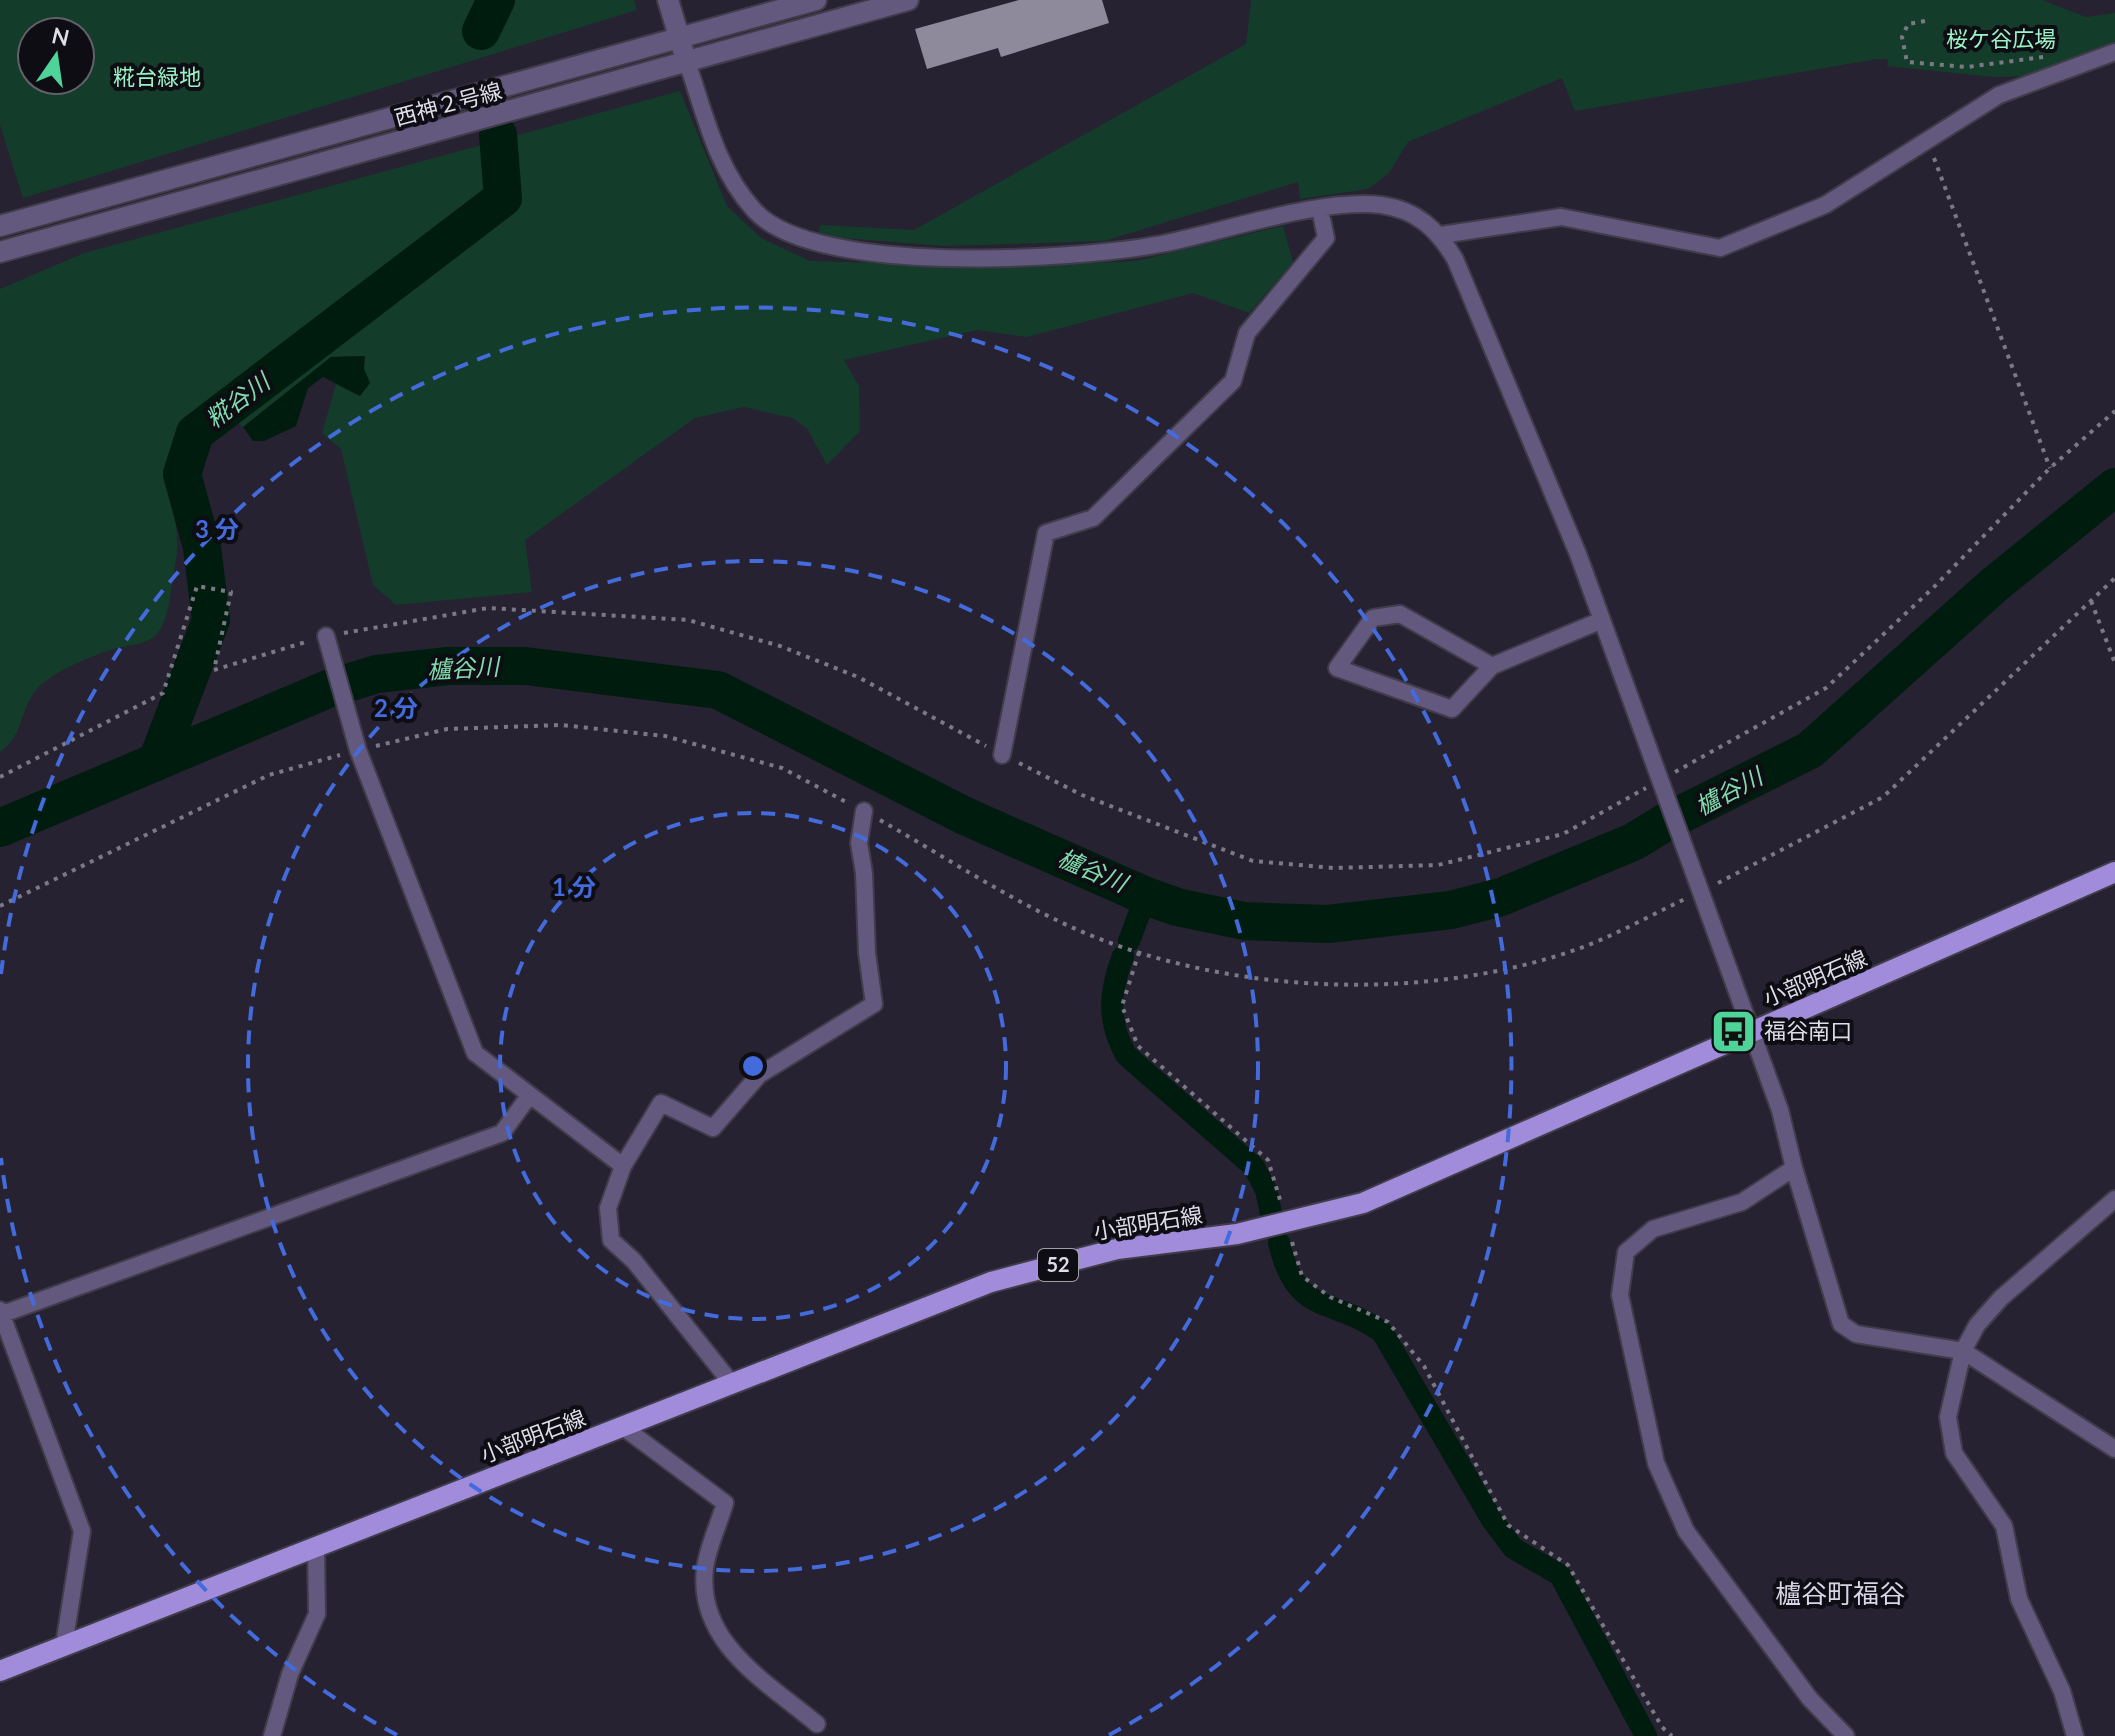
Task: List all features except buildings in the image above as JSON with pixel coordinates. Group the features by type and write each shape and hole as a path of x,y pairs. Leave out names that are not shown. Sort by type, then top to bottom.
{"main road":[{"name":"小部明石線","path":"0,1671 991,1282 1117,1249 1237,1234 1363,1203 2115,872"}],"street":[{"path":"668,0 723,168 756,213 804,241 888,257 1062,255 1158,244 1344,204 1382,205 1416,214 1441,235 1455,259 1602,620 1780,1110 1794,1168 1841,1324 1856,1334 1963,1351 2115,1449"},
{"name":"西神２号線","path":"0,226 816,0"},
{"name":"西神２号線","path":"0,252 908,0"},
{"path":"1441,235 1561,217 1720,248 1825,205 1999,95 2115,52"},
{"path":"1002,755 1046,533 1093,518 1233,381 1247,333 1326,238 1320,209"},
{"path":"1492,666 1400,614 1373,618 1337,668 1452,709 1492,666 1602,620"},
{"path":"326,636 358,750 475,1053 529,1096 584,1133 623,1166"},
{"path":"732,1384 634,1261 611,1240 608,1208 623,1166 661,1103 713,1128 759,1075 874,1004 859,843 864,811"},
{"path":"64,1645 82,1531 1,1313 502,1133 529,1096"},
{"path":"1794,1168 1742,1202 1653,1229 1626,1252 1620,1295 1656,1463 1686,1531 1810,1699 1846,1736"},
{"path":"2075,1736 2062,1691 2019,1599 2004,1526 1954,1453 1948,1417 1963,1351 1977,1325 2001,1298 2115,1199"},
{"path":"623,1427 725,1503 705,1568 710,1621 730,1652 817,1724"},
{"path":"272,1736 290,1674 317,1614 316,1546"}],"path":[{"path":"1925,21 1908,24 1902,37 1907,62 1967,67 2046,56"},
{"path":"1927,141 2050,468"},
{"path":"1660,784 1826,688 1933,588 2050,468 2115,411"},
{"path":"0,906 269,775 447,729 561,725 665,736 782,768 1039,910 1115,945 1224,975 1392,987 1515,966 1576,950 1883,797 2115,578"},
{"path":"0,777 163,693 197,586 231,592 214,670 326,636"},
{"path":"2091,601 2115,663"},
{"path":"1139,952 1122,1006 1138,1046 1268,1160 1302,1276 1330,1297 1388,1322 1424,1366 1508,1525 1568,1565 1662,1727 1672,1736"}],"green space":[{"name":"糀台緑地","path":"0,0 634,0 637,10 23,198 0,125"},
{"name":"桜ケ谷広場","path":"1251,0 2042,0 2086,17 2115,13 2115,45 2029,76 1994,77 1887,66 1888,59 1877,59 1575,111 1562,78 1408,142 1389,173 1368,189 1300,199 1298,182 1104,241 945,246 818,236 820,225 914,230 1246,44"},
{"path":"680,91 727,206 761,238 810,261 1013,267 1136,261 1283,226 1293,262 1249,313 1193,293 1027,337 977,330 844,360 859,386 860,431 827,465 807,428 792,418 744,407 695,418 525,540 532,592 396,605 373,585 341,449 322,433 336,384 360,396 365,356 331,357 243,427 219,408 181,435 170,465 177,548 162,626 149,640 93,656 44,682 31,698 14,737 0,752 0,289 84,253"}],"shaded area":[{"path":"365,356 364,369 370,383 360,396 323,377 308,388 296,426 264,441 253,441 243,427 331,357"}],"waterway":[{"name":"糀谷川","path":"481,31 496,0"},
{"name":"糀谷川","path":"157,761 211,620 202,547 182,474 195,433 503,198 498,135"},
{"name":"櫨谷川","path":"0,828 328,689 377,674 448,666 526,666 718,690 965,816 1177,907 1244,921 1328,924 1451,910 1501,897 1633,842 1666,822 1810,750 1994,585 2115,487"},
{"path":"1129,941 1146,896"},
{"path":"1123,956 1112,1006 1116,1030 1126,1055 1254,1167 1266,1190 1271,1213"},
{"path":"1279,1243 1287,1267 1306,1295 1382,1332 1492,1520 1513,1548 1560,1575 1646,1736"}],"place":[{"name":"福谷南口","path":"1733,1031"}],"district":[{"name":"櫨谷町福谷","path":"1840,1594"}]}
